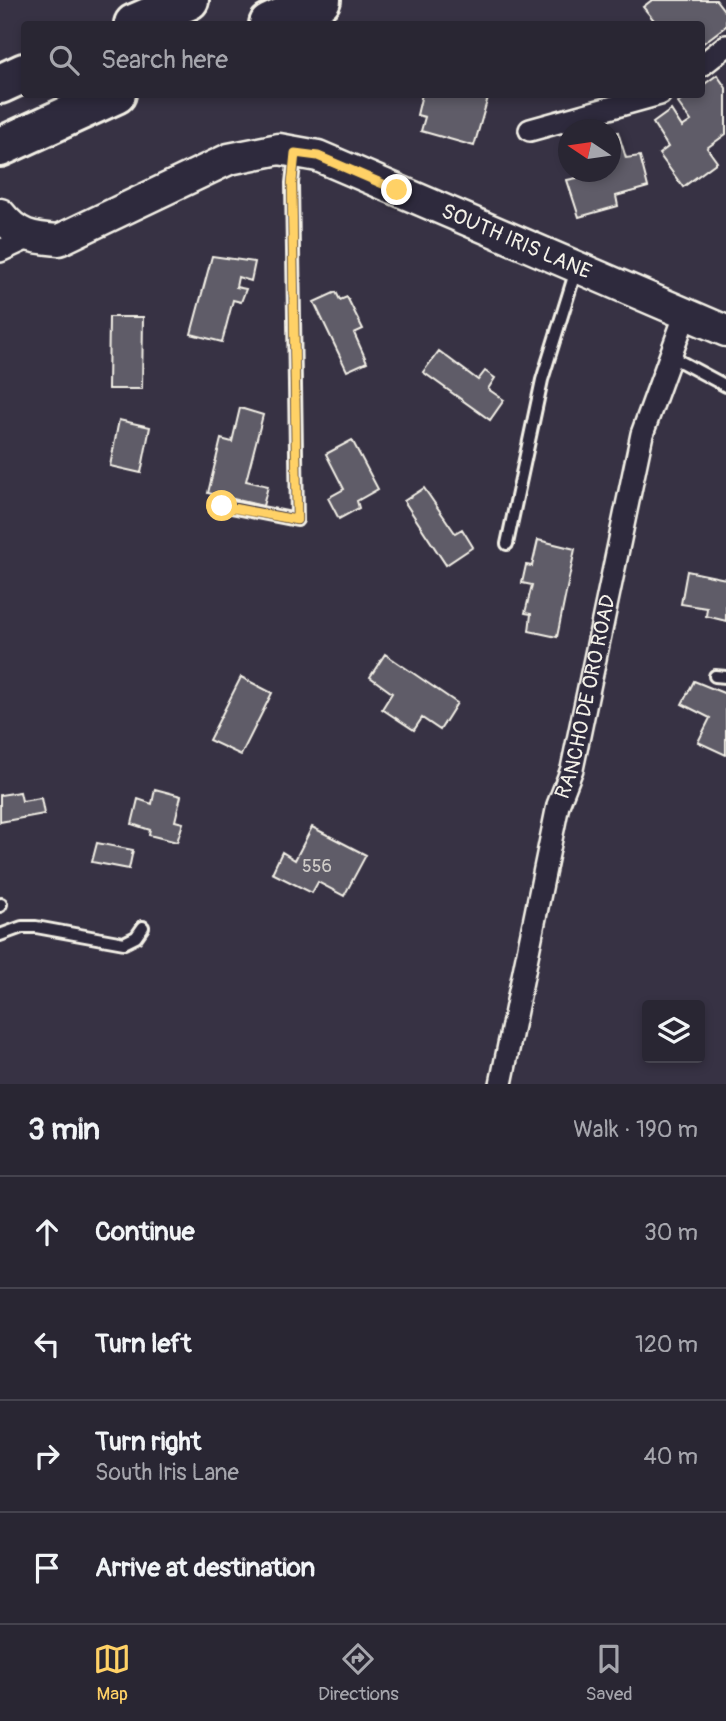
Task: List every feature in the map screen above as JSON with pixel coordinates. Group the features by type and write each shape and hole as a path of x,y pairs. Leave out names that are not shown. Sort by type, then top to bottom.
{"highway":[{"path":"141,21 189,0"},
{"path":"276,21 321,0"},
{"path":"0,84 21,74"},
{"path":"0,147 107,98"}],"street":[{"path":"705,63 726,46"},
{"path":"530,130 646,98"},
{"name":"SOUTH IRIS LANE","path":"28,238 59,240 229,159 279,149 318,156 726,331"},
{"path":"0,214 12,230 28,238"},
{"path":"0,251 28,238"},
{"name":"RANCHO DE ORO ROAD","path":"501,1084 558,805 572,769 642,434 685,313"}],"lane":[{"path":"222,506 297,520 292,183 295,153"},
{"path":"508,544 542,380 577,267"},
{"path":"670,356 726,386"},
{"path":"0,935 22,927 36,927 124,943 136,937 143,927"}],"building":[{"path":"652,0 716,0 726,13 726,26 705,42 705,21 655,21 643,7"},
{"path":"717,75 726,88 726,134 707,148 717,162 683,187 659,154 668,147 653,123 671,110 682,127 691,121 678,103 685,98 705,98 705,84"},
{"path":"421,98 488,98 474,146 421,131 425,117 417,115"},
{"path":"621,142 626,158 640,156 648,187 616,196 618,206 579,217 568,182 621,182"},
{"path":"212,256 255,262 251,281 238,277 236,287 246,289 241,302 233,300 222,342 191,334"},
{"path":"336,292 340,300 347,297 363,329 354,333 367,362 347,371 314,302"},
{"path":"109,317 143,317 142,389 108,389"},
{"path":"439,351 478,380 485,371 495,378 488,389 504,400 490,420 423,372"},
{"path":"240,408 263,415 246,481 268,486 263,506 208,493 221,439 232,442"},
{"path":"119,420 150,427 141,473 110,466"},
{"path":"352,440 378,489 357,501 359,508 339,519 328,498 344,489 326,454"},
{"path":"424,488 455,533 462,529 473,547 446,565 404,501"},
{"path":"538,540 575,549 557,637 529,631 531,614 525,613 532,585 522,583 526,565 532,566"},
{"path":"687,571 726,579 726,621 706,616 707,608 681,604"},
{"path":"385,654 457,703 440,730 422,718 414,730 382,709 392,693 370,677"},
{"path":"241,677 272,693 241,755 209,740"},
{"path":"694,681 726,694 726,755 698,742 710,718 682,704"},
{"path":"155,789 181,796 175,821 183,823 177,842 149,835 150,830 132,824 138,799 152,804"},
{"path":"20,792 22,801 41,798 44,814 0,822 0,795"},
{"path":"312,827 366,855 344,896 318,882 312,893 272,873 282,852 295,860"},
{"path":"97,843 133,850 129,869 92,862"}],"route":[{"path":"222,506 297,520 292,183 295,153 318,156 397,190"}]}
